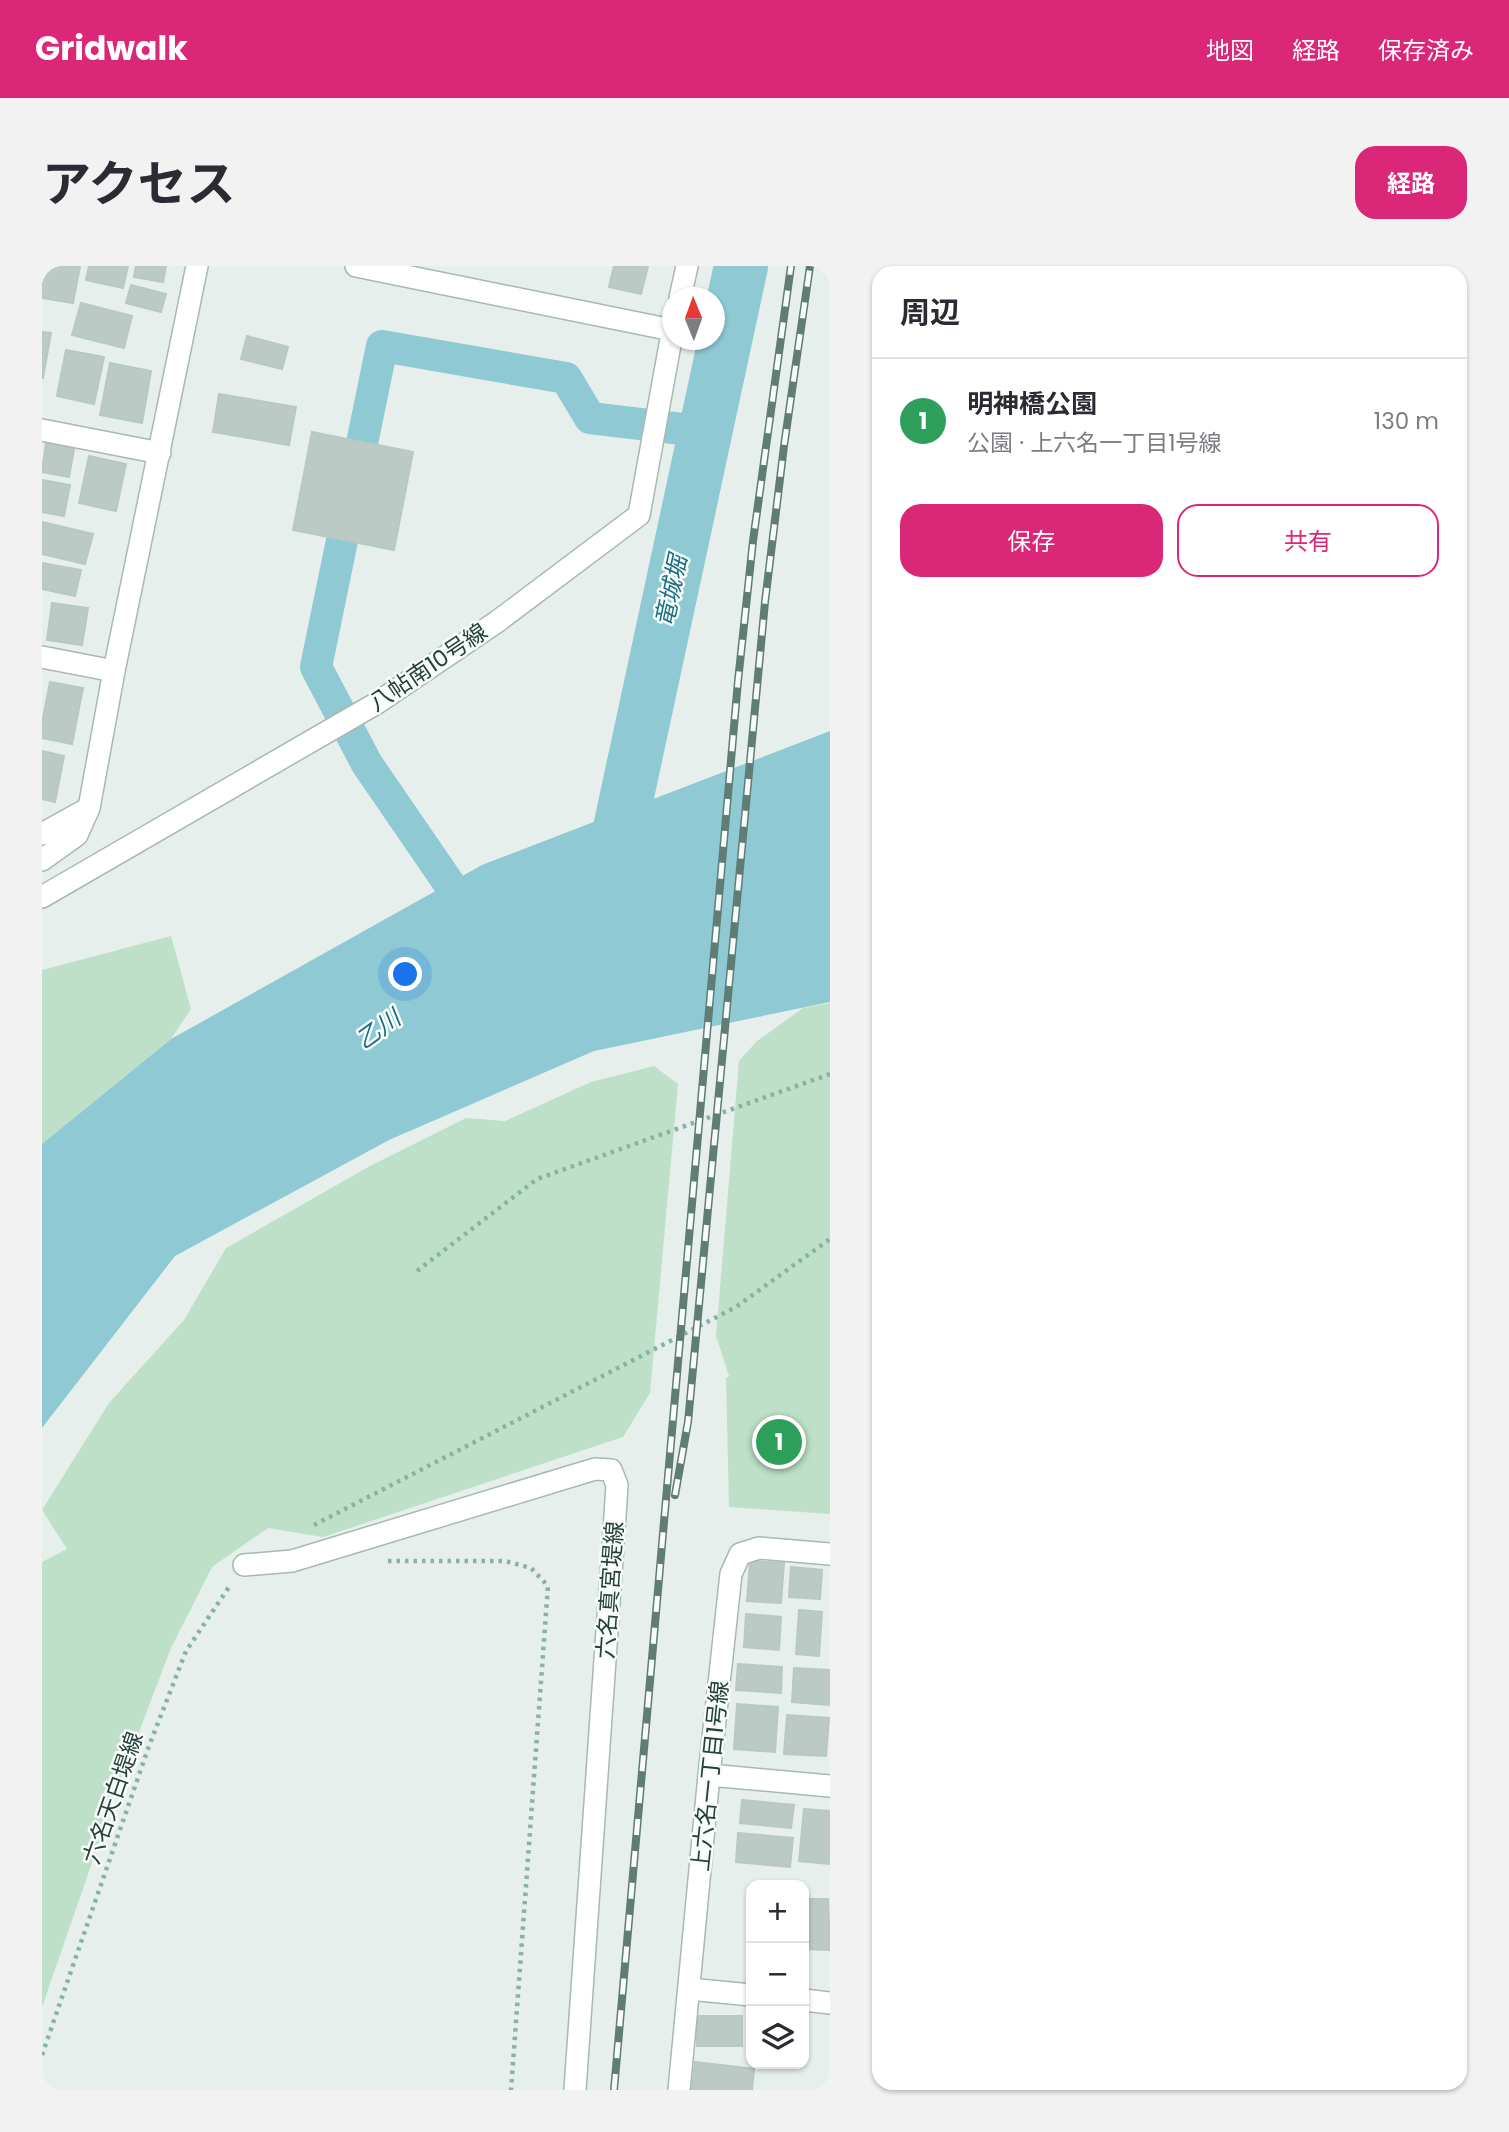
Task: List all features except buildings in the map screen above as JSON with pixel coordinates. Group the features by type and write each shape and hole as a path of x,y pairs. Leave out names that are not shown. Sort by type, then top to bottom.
{"street":[{"path":"42,860 77,835 89,808 114,671 197,266"},
{"path":"356,266 662,327"},
{"path":"682,287 687,266"},
{"name":"八帖南10号線","path":"42,897 377,703 498,621 639,515 668,350"},
{"path":"42,430 160,453"},
{"path":"42,657 114,671"},
{"path":"42,834 89,808"},
{"name":"六名真宮堤線","path":"244,1565 292,1561 595,1469 611,1471 617,1485 575,2090"},
{"name":"上六名一丁目1号線","path":"679,2090 709,1775 732,1574 740,1555 759,1548 830,1554"},
{"path":"709,1775 830,1786"},
{"path":"689,1989 746,1995"},
{"path":"809,2001 830,2003"}],"path":[{"path":"417,1271 537,1178 830,1074"},
{"path":"314,1525 736,1307 830,1239"},
{"path":"385,1561 505,1561 531,1568 548,1586 511,2090"},
{"name":"六名天白堤線","path":"42,2055 149,1746 186,1651 244,1565"}],"green space":[{"path":"171,936 191,1009 171,1039 42,1144 42,970"},
{"path":"830,1003 830,1514 729,1507 726,1378 729,1376 716,1336 739,1061 757,1041 803,1008"},
{"path":"654,1066 678,1084 650,1393 623,1437 323,1537 268,1528 212,1567 171,1648 120,1782 42,2007 42,1562 67,1549 42,1510 109,1403 184,1320 226,1248 370,1166 466,1118 505,1121 591,1082"}],"water":[{"name":"乙川","path":"830,731 830,1002 594,1051 389,1140 175,1256 42,1428 42,1144 171,1039 482,865"}],"waterway":[{"name":"竜城堀","path":"608,884 741,266"},
{"path":"474,920 367,764 316,667 382,346 566,378 590,418 707,432"}],"railway":[{"path":"614,2090 738,681 753,541 791,266"},
{"path":"675,1495 688,1422 765,602 810,266"}],"place":[{"name":"明神橋公園","path":"779,1442"}]}
